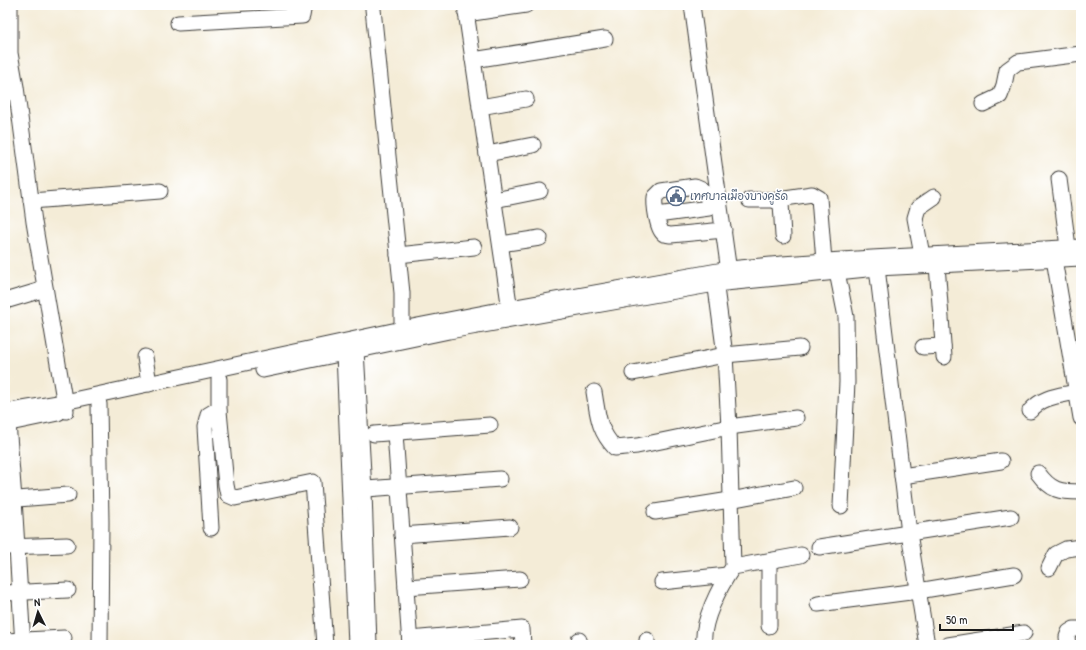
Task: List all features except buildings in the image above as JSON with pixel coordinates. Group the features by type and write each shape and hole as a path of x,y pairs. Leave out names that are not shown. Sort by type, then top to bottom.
{"street":[{"path":"10,5 8,35 11,88 65,407"},
{"path":"178,23 302,16 304,5"},
{"path":"511,314 465,10 526,5"},
{"path":"692,5 715,206"},
{"path":"373,9 402,293 402,329"},
{"path":"473,60 605,40"},
{"path":"983,104 1000,96 1007,70 1018,62 1081,54"},
{"path":"480,107 526,99"},
{"path":"487,154 533,145"},
{"path":"730,276 782,264 1074,247 1058,178"},
{"path":"724,230 671,235 665,234 662,232 656,216 654,205 655,197 661,190 695,186 702,189 707,194 715,206 724,230 730,276"},
{"path":"31,201 160,191"},
{"path":"494,200 540,191"},
{"path":"783,236 781,203 785,198 812,194 819,198 824,261"},
{"path":"922,255 915,218 918,208 934,197"},
{"path":"749,200 773,200 781,203"},
{"path":"656,216 715,206"},
{"path":"500,244 540,238"},
{"path":"398,255 474,248"},
{"path":"22,643 12,593 10,500 6,420 65,407 149,384 402,329 511,314 714,278 1081,258"},
{"path":"1054,259 1081,418"},
{"path":"923,347 944,352 933,311 937,265"},
{"path":"877,268 909,533 927,645"},
{"path":"838,272 846,317 847,375 841,506"},
{"path":"704,645 703,636 706,623 712,606 730,571 729,427 725,355 714,278"},
{"path":"5,301 45,289"},
{"path":"65,407 99,404 350,352 449,331 511,314"},
{"path":"633,373 725,355 800,348"},
{"path":"350,352 362,628 356,645"},
{"path":"146,358 149,384"},
{"path":"219,379 219,411 228,495 235,498 313,482 325,645"},
{"path":"594,392 600,424 606,439 615,448 637,446 729,427 796,418"},
{"path":"1030,411 1036,404 1049,398 1077,392"},
{"path":"99,404 102,522 100,645"},
{"path":"212,528 205,426 208,415 219,411"},
{"path":"374,434 490,425"},
{"path":"395,433 410,642 522,629 523,645"},
{"path":"902,476 1001,461"},
{"path":"1038,473 1047,484 1055,489 1065,492 1081,492"},
{"path":"357,490 500,479"},
{"path":"655,512 794,488"},
{"path":"10,500 68,495"},
{"path":"819,547 1011,517"},
{"path":"402,535 510,527"},
{"path":"11,546 67,545"},
{"path":"1049,568 1056,554 1066,549 1081,547"},
{"path":"662,582 730,571 800,555"},
{"path":"769,561 769,626"},
{"path":"818,604 918,591 1014,575"},
{"path":"406,587 520,579"},
{"path":"12,593 68,590"},
{"path":"362,628 370,645"},
{"path":"1068,645 1067,637 1069,632 1081,629"},
{"path":"948,645 1024,633"},
{"path":"5,641 22,643 64,638"}],"place":[{"name":"เทศบาลเมืองบางคูรัด","path":"676,196"}]}
